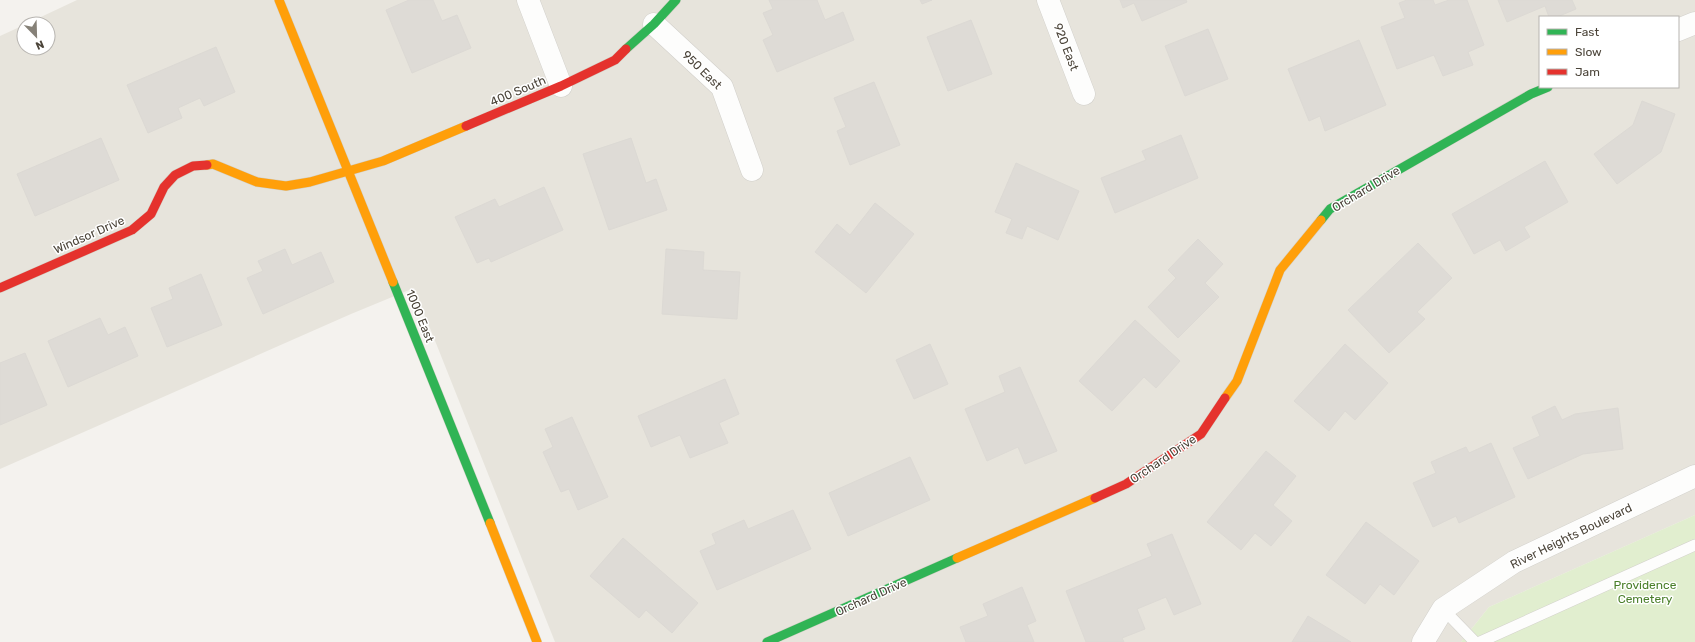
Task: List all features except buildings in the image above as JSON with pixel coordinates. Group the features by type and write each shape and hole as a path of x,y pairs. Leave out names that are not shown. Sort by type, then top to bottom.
{"street":[{"name":"1000 East","path":"280,0 537,642"},
{"path":"528,0 561,86"},
{"name":"400 South","path":"349,171 383,161 561,86 615,60 654,24 676,0"},
{"name":"920 East","path":"1048,0 1084,94"},
{"path":"1679,30 1695,23"},
{"name":"950 East","path":"654,24 722,87 752,170"},
{"name":"Orchard Drive","path":"767,642 1126,484 1201,434 1238,381 1280,270 1330,209 1531,94 1546,88"},
{"name":"Windsor Drive","path":"0,288 132,230 151,214 164,187 175,175 192,166 213,164 257,182 286,186 310,182 349,171"},
{"name":"River Heights Boulevard","path":"1423,642 1442,610 1514,562 1695,476"}],"lane":[{"path":"1480,642 1695,545"},
{"path":"1442,610 1475,642"}],"shaded area":[{"path":"77,0 1695,0 1695,515 1489,607 1461,642 555,642 414,288 351,314 0,469 0,36 16,29 16,56 56,56 56,16 43,16"}],"green space":[{"name":"Providence Cemetery","path":"1695,515 1695,642 1461,642 1489,607"}],"traffic: fast":[{"path":"626,49 654,24 676,0"},
{"path":"1321,220 1330,209 1531,94 1546,88"},
{"path":"393,282 490,523"},
{"path":"767,642 957,558"}],"traffic: slow":[{"path":"279,0 393,282"},
{"path":"207,165 213,164 257,182 286,186 310,182 383,161 466,126"},
{"path":"1225,398 1237,381 1280,270 1321,220"},
{"path":"957,558 1095,498"},
{"path":"490,523 537,642"}],"traffic: jam":[{"path":"466,126 561,86 615,60 626,49"},
{"path":"0,288 132,230 151,214 164,187 175,175 193,166 207,165"},
{"path":"1095,498 1126,484 1201,434 1225,398"}]}
